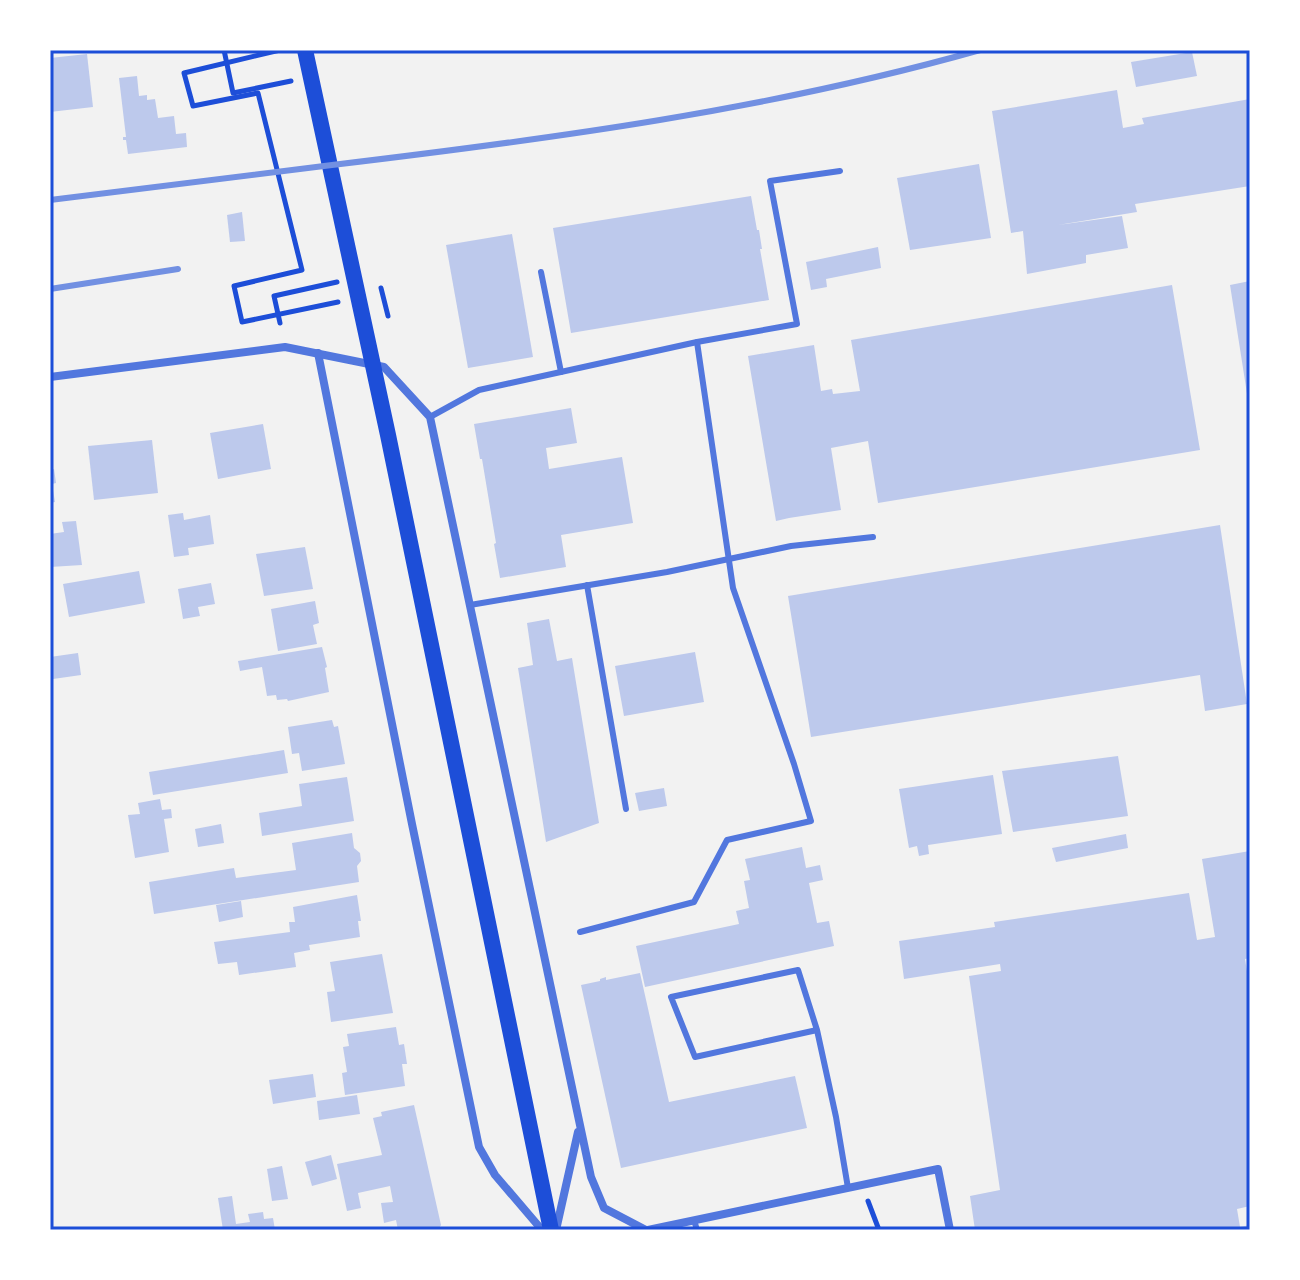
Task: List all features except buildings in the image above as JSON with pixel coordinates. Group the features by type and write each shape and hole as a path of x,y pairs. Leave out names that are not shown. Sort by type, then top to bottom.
{"main road":[{"path":"305,50 553,1230"}],"street":[{"path":"50,377 285,347 384,367 430,417 579,1128 591,1177 604,1208 647,1230 696,1225 938,1169 950,1230"},
{"path":"318,353 479,1147 495,1175 542,1230"},
{"path":"553,1230 579,1128"}],"lane":[{"path":"430,417 479,390 697,342 797,324 770,181 840,171"},
{"path":"541,272 561,372"},
{"path":"580,932 694,902 727,840 811,821 733,588 697,342"},
{"path":"470,605 791,546 873,537"},
{"path":"587,585 626,809"},
{"path":"817,1030 695,1057 671,997 798,970 817,1030 848,1188"}],"path":[{"path":"224,50 233,93 293,80"},
{"path":"280,50 184,73 193,106 258,93 302,270 234,286 242,322 351,300"},
{"path":"280,323 274,296 348,279"},
{"path":"380,283 388,316"},
{"path":"863,1184 879,1230"}],"railway":[{"path":"50,200 495,144 658,120 820,90 980,50"},
{"path":"50,289 178,269"}]}
